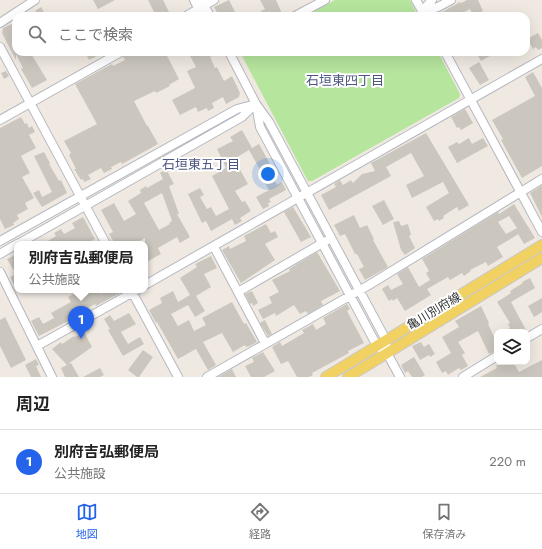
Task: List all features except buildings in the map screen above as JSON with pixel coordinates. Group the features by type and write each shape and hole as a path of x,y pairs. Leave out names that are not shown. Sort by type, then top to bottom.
{"main road":[{"name":"亀川別府線","path":"326,377 542,245"},
{"name":"亀川別府線","path":"348,377 542,258"}],"street":[{"path":"17,12 35,0"},
{"path":"194,0 202,8 214,0"},
{"path":"302,12 325,0"},
{"path":"416,0 422,12"},
{"path":"424,12 432,0"},
{"path":"426,12 451,0"},
{"path":"0,23 12,15"},
{"path":"0,47 104,241"},
{"path":"0,120 115,56"},
{"path":"231,56 256,104 270,122 360,290 386,340 387,353 400,377"},
{"path":"447,56 542,232"},
{"path":"148,283 542,59"},
{"path":"0,241 237,109 256,104"},
{"path":"256,104 260,127 377,346 387,353"},
{"path":"22,241 242,116 256,104"},
{"path":"207,377 350,296 542,179"},
{"path":"238,292 331,237"},
{"path":"0,254 14,246"},
{"path":"214,247 265,343"},
{"path":"0,272 52,377"},
{"path":"37,346 130,293"},
{"path":"134,293 178,377"},
{"path":"530,336 542,329"},
{"path":"463,377 494,358"}],"green space":[{"path":"335,0 410,0 416,12 313,12"},
{"path":"242,56 440,56 460,94 459,98 312,181 308,181"}],"place":[{"name":"別府吉弘郵便局","path":"81,339"}],"district":[{"name":"石垣東四丁目","path":"345,80"},
{"name":"石垣東五丁目","path":"201,164"}]}
